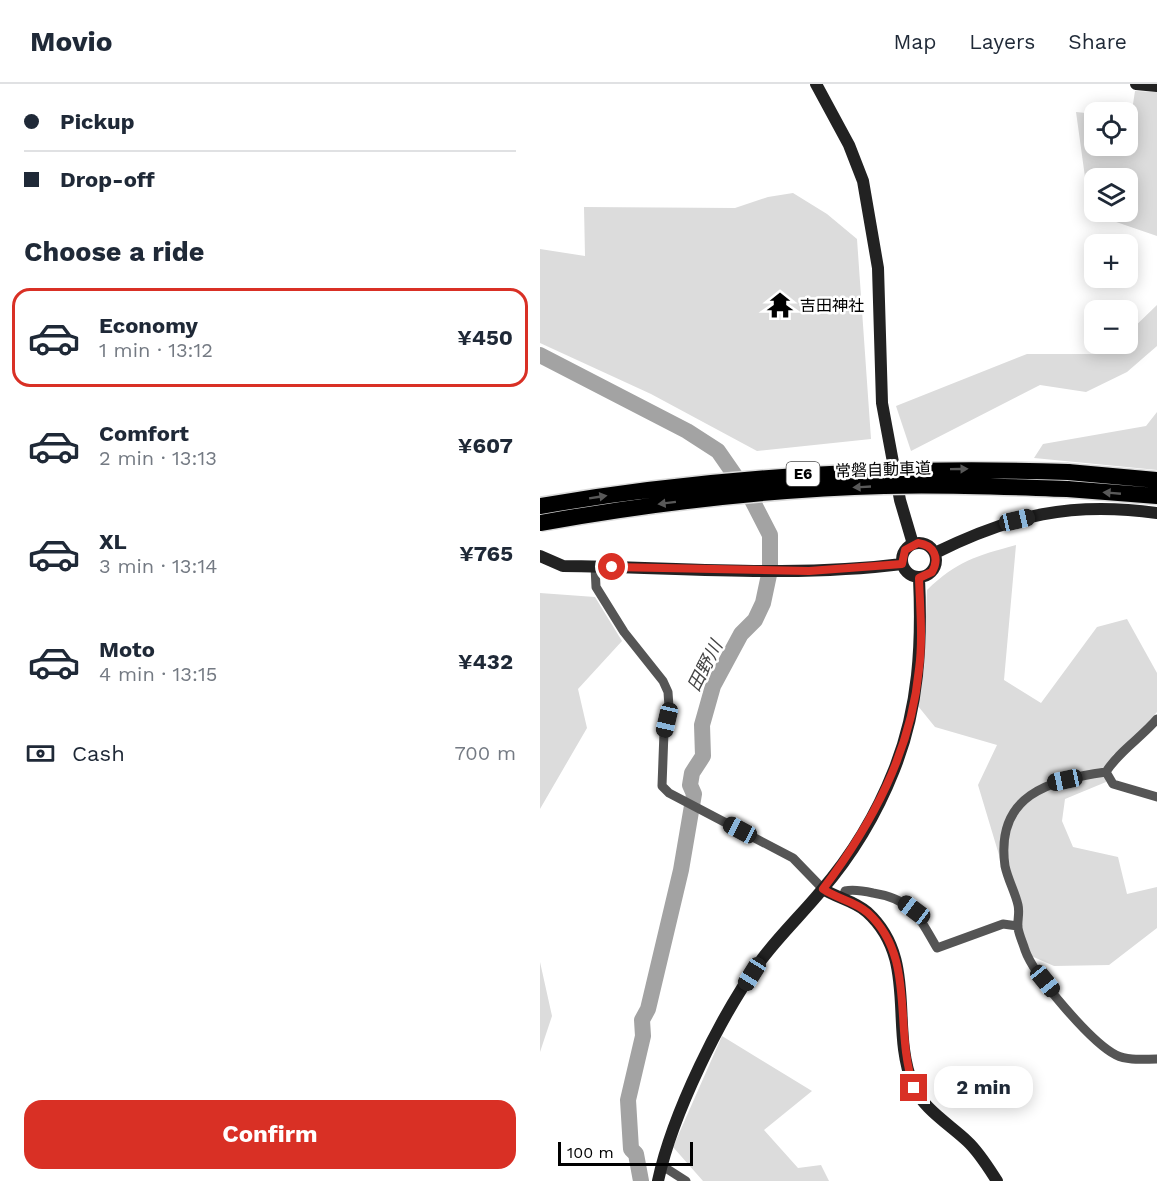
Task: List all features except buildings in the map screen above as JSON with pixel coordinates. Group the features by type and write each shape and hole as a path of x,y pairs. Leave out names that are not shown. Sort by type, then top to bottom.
{"highway":[{"name":"常磐自動車道","path":"540,507 666,486 799,474 969,469 1067,480 1157,496"},
{"name":"常磐自動車道","path":"540,524 668,503 800,490 1067,480 1157,480"}],"street":[{"path":"816,84 849,145 863,181 878,268 882,403 900,500 913,544"},
{"path":"1136,84 1157,86"},
{"path":"935,553 1002,523 1065,509 1123,508 1157,513"},
{"path":"913,544 923,544 935,553 936,563 932,572 919,578 910,575 902,564 903,554 913,544"},
{"path":"540,556 563,566 742,571 798,571 902,564"},
{"path":"595,566 596,587 624,632 663,681 668,692 669,707 664,732 662,786 692,805 793,858 823,889 866,911 882,928 895,952 904,1057 914,1088 928,1106 969,1143 997,1181"},
{"path":"658,1181 661,1165 678,1117 716,1033 760,961 823,889 850,853 872,817 894,770 911,718 920,669 919,578"},
{"path":"1157,719 1129,748 1117,756 1106,772 1048,784 1022,801 1012,816 1005,835 1004,851 1006,868 1018,905 1018,926 1031,963 1094,1040 1119,1056 1157,1059"},
{"path":"1106,772 1113,784 1157,797"},
{"path":"842,899 845,891 852,890 886,895 903,902 914,910 937,948 1003,924 1018,926"},
{"path":"661,1165 686,1181"}],"shaded area":[{"path":"1135,91 1157,92 1157,236 1116,222 1138,222 1138,168 1084,170 1076,112 1084,113 1084,156 1138,156 1138,102 1133,102"},
{"path":"793,193 827,214 857,239 871,439 757,451 651,394 540,343 540,249 585,256 584,207 735,208 768,197"},
{"path":"1157,305 1157,346 1127,372 1086,392 1040,385 911,451 896,406 1027,354 1138,354 1138,323"},
{"path":"1157,412 1157,470 1034,458 1043,444 1146,426"},
{"path":"1016,545 1004,680 1041,703 1097,627 1127,619 1157,673 1157,712 1128,745 1114,754 1105,766 1106,782 1065,799 1062,821 1073,847 1118,857 1127,894 1157,887 1157,928 1109,965 1054,966 1029,955 978,785 997,745 935,727 918,706 924,669 927,590 958,566"},
{"path":"540,593 595,597 622,641 578,689 587,728 540,809"},
{"path":"540,962 552,1016 540,1052"},
{"path":"722,1036 812,1091 764,1130 798,1168 821,1165 829,1181 703,1181 673,1147"}],"waterway":[{"name":"田野川","path":"540,355 687,431 718,451 752,500 770,535 770,570 763,603 755,620 741,634 713,686 702,725 703,756 692,773 690,785 694,794 681,870 648,1009 642,1020 643,1036 628,1100 631,1149 636,1154 641,1181"}],"place":[{"name":"吉田神社","path":"780,305"}],"route":[{"path":"612,567 809,571 902,564 905,550 918,543 928,546 935,553 936,563 932,572 919,578 920,669 911,718 894,770 872,817 850,853 823,889 857,904 890,939 898,967 904,1057 914,1088"}]}
